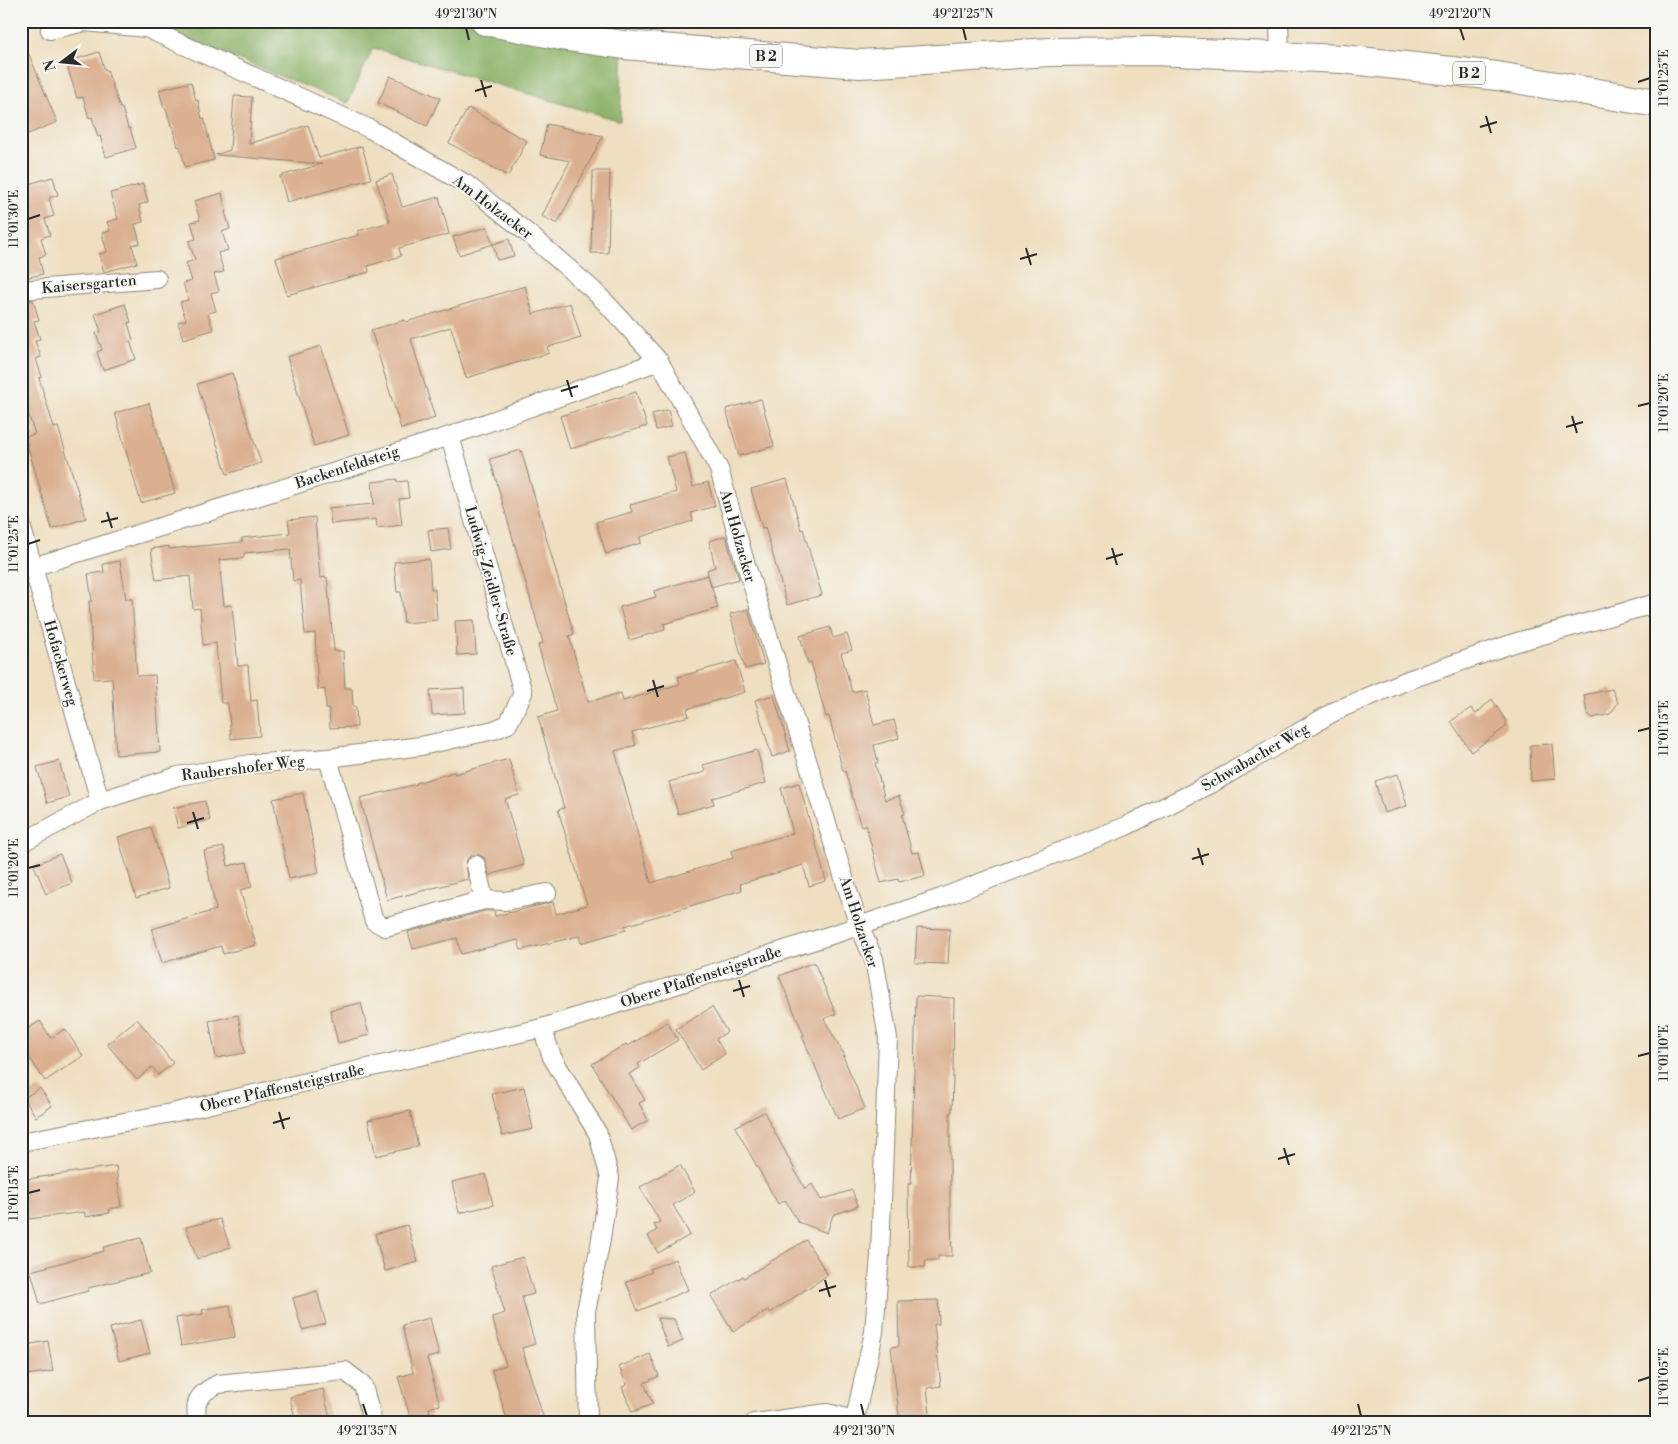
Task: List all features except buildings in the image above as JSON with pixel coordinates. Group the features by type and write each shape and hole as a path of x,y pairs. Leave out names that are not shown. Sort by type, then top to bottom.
{"main road":[{"name":"B 2","path":"485,21 567,37 624,44 860,64 1050,52 1153,52 1342,59 1497,76 1657,103"}],"street":[{"path":"1279,21 1280,56"},
{"name":"Am Holzacker","path":"50,30 85,22 146,28 370,129 466,184 530,235 593,290 659,362 718,469 859,926 874,959 888,1038 880,1255 874,1332 854,1421 827,1413 754,1423"},
{"name":"Kaisersgarten","path":"21,290 157,279"},
{"name":"Backenfeldsteig","path":"33,567 450,436 659,362"},
{"name":"Ludwig-Zeidler-Straße","path":"450,436 523,693 508,724"},
{"name":"Hofackerweg","path":"21,525 100,801"},
{"name":"Schwabacher Weg","path":"859,926 940,898 1124,827 1214,782 1337,710 1408,680 1517,642 1657,603"},
{"name":"Raubershofer Weg","path":"21,843 100,801 178,776 240,765 328,758 421,746 494,730 508,724"},
{"path":"328,758 374,921 385,927 484,900 505,901 547,893"},
{"path":"476,865 484,900"},
{"name":"Obere Pfaffensteigstraße","path":"21,1142 176,1112 542,1028 859,926"},
{"path":"542,1028 552,1057 598,1134 610,1178 600,1245 586,1311 588,1423"},
{"path":"198,1423 195,1409 204,1391 218,1384 346,1371 363,1385 372,1423"}],"green space":[{"path":"142,21 489,21 623,47 620,121 373,48 348,103"}]}
